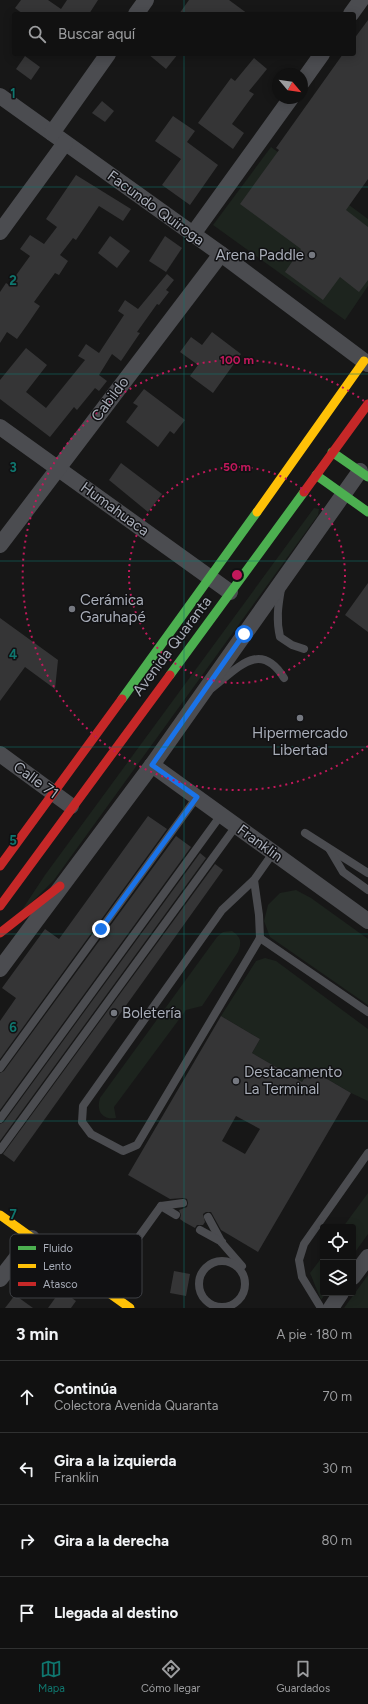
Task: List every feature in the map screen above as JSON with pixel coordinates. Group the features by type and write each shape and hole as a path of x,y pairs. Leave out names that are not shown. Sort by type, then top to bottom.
{"main road":[{"path":"0,866 367,360"},
{"name":"Avenida Quaranta","path":"0,906 71,806 368,404"},
{"path":"332,452 364,474"},
{"path":"316,475 368,512"},
{"path":"0,933 60,886"},
{"path":"0,1215 26,1234"},
{"path":"116,1298 130,1308"}],"street":[{"path":"137,12 146,0"},
{"path":"352,12 361,0"},
{"path":"52,133 107,56"},
{"path":"308,74 321,56"},
{"name":"Facundo Quiroga","path":"0,96 367,360"},
{"path":"193,234 287,104"},
{"path":"0,232 65,143"},
{"name":"Cabildo","path":"0,545 221,254"},
{"name":"Humahuaca","path":"0,427 230,592"},
{"path":"0,969 60,886 152,765 344,494 364,474"},
{"name":"Calle 71","path":"0,754 54,792 71,806"},
{"name":"Franklin","path":"152,765 368,921"},
{"path":"356,1273 368,1256"},
{"path":"0,1279 10,1266"},
{"path":"330,1308 339,1296"}],"lane":[{"path":"283,579 277,624 280,636 292,645 304,649"},
{"path":"198,700 247,661 257,658 266,660 277,668 284,678"},
{"path":"0,1068 197,797"},
{"path":"0,1119 221,815"},
{"path":"0,1150 236,826"},
{"path":"305,833 368,873"},
{"path":"328,848 343,872 368,890"},
{"path":"254,880 259,915 260,938 137,1145 123,1152 91,1134 82,1122 83,1106 222,910 254,880 273,853"},
{"path":"260,938 368,1012"},
{"path":"321,1308 302,1277 299,1260 304,1244 368,1153"},
{"path":"141,1234 161,1206 183,1203"},
{"path":"161,1206 176,1215"},
{"path":"208,1217 222,1243 242,1265 244,1274 245,1289 240,1298 232,1305 218,1307 210,1304 200,1292 199,1284 204,1269 218,1260 226,1260 239,1268 244,1274"},
{"path":"200,1230 222,1243"}],"shaded area":[{"name":"Arena Paddle","path":"271,147 368,219 368,286 345,320 213,225"},
{"path":"314,508 319,509 318,515 54,880 18,916 45,875"},
{"path":"296,890 311,898 368,939 368,1005 270,937 264,921 268,905 280,893"},
{"path":"232,931 240,940 238,952 202,1006 186,1010 114,1107 116,1118 107,1118 101,1114 99,1107 100,1098 217,937 223,932"},
{"path":"265,958 276,961 368,1029 368,1101 351,1093 310,1069 302,1082 252,1053 260,1039 221,1016 256,961"},
{"path":"368,1193 368,1234 356,1251 356,1224 345,1224"},
{"path":"320,1260 320,1296 324,1296 321,1300 310,1273"},
{"path":"368,1275 368,1308 344,1308 353,1296 356,1296 356,1292"}],"building":[{"path":"21,0 48,0 61,9 67,0 98,0 90,12 20,12 15,8"},
{"path":"189,0 229,0 245,12 180,12"},
{"path":"368,20 368,179 346,210 368,227 368,280 359,292 340,277 323,300 285,272 301,249 240,204 279,150 276,148 342,56 356,56 356,36"},
{"path":"25,56 40,67 31,80 16,69"},
{"path":"150,56 176,56 166,69"},
{"path":"254,58 267,69 249,91 254,94 232,124 244,133 233,149 198,123 231,78 235,81"},
{"path":"102,101 114,111 105,122 92,113"},
{"path":"173,116 195,131 187,142 218,165 190,205 162,185 181,159 155,141"},
{"path":"76,175 131,209 123,221 99,206 76,240 73,238 60,255 68,261 59,275 55,273 34,302 40,306 17,339 7,332 0,343 0,292 6,283 9,285 30,256 20,249 30,235 44,244 57,227 46,219"},
{"path":"110,236 130,251 117,268 98,253"},
{"path":"165,236 182,248 166,272 149,261"},
{"path":"167,274 174,280 166,290 169,292 159,305 157,304 137,332 140,333 121,361 112,354 99,375 107,381 99,391 95,388 77,410 74,407 50,437 0,399 0,380 26,348 47,365 26,392 46,408 85,360 78,356 86,344 99,353 124,315 118,311 125,300 138,309"},
{"path":"212,332 241,354 213,393 190,376 198,365 180,352 191,337 202,345"},
{"path":"144,389 185,420 174,434 170,431 158,447 126,422 138,406 133,403"},
{"path":"121,463 162,494 148,512 109,480"},
{"path":"368,583 368,632 345,615"},
{"path":"0,618 58,660 55,689 25,667 0,701"},
{"path":"148,816 167,829 0,1059 0,1021 16,998 2,988 45,929 59,939"},
{"path":"176,836 191,847 0,1110 0,1073 4,1071"},
{"path":"200,853 206,858 0,1141 0,1124 4,1122"},
{"path":"215,864 223,870 14,1162 3,1154"},
{"path":"221,1016 260,1039 252,1053 302,1082 310,1069 351,1093 258,1252 221,1230 211,1212 206,1212 203,1214 205,1222 203,1225 197,1225 195,1228 184,1222 180,1219 181,1215 179,1210 187,1207 187,1199 170,1199 128,1175","holes":["236,1116 260,1129 245,1154 222,1141"]},
{"path":"174,1271 190,1274 186,1296 170,1293"},
{"path":"13,1298 19,1298 33,1308 5,1308"},
{"path":"55,1298 72,1298 76,1301 71,1308 48,1308"}],"traffic: fast":[{"path":"332,452 368,477"},
{"path":"316,475 368,512"},
{"path":"170,675 304,492"},
{"path":"122,699 257,512"}],"traffic: slow":[{"path":"257,512 364,361"},
{"path":"0,1215 27,1234"},
{"path":"116,1298 130,1308"}],"traffic: jam":[{"path":"304,492 368,404"},
{"path":"0,906 170,675"},
{"path":"0,866 122,699"},
{"path":"0,933 60,886"}],"place":[{"name":"Arena Paddle","path":"312,255"},
{"name":"Cerámica Garuhapé","path":"72,609"},
{"name":"Hipermercado Libertad","path":"300,718"},
{"name":"Boletería","path":"114,1013"},
{"name":"Destacamento La Terminal","path":"236,1081"}],"route":[{"path":"101,929 197,797 152,765 244,634"}]}
